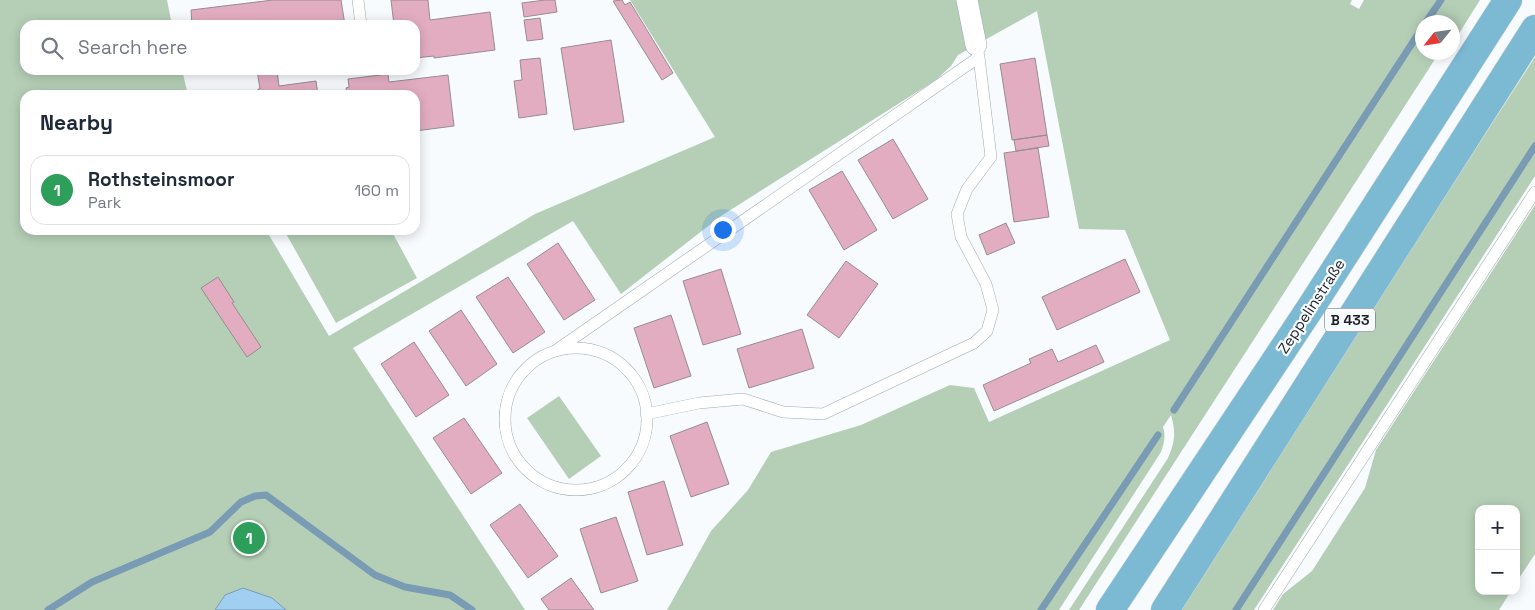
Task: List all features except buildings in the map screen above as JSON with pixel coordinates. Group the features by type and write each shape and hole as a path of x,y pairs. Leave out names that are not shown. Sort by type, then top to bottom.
{"highway":[{"name":"Zeppelinstraße","path":"1110,610 1306,315 1508,0"},
{"name":"B 433","path":"1165,610 1535,29"}],"street":[{"path":"967,0 978,51"}],"lane":[{"path":"358,0 360,20"},
{"path":"555,351 578,348 601,352 622,364 637,382 646,404 646,414 647,427 641,450 627,469 608,483 586,490 562,489 541,481 523,466 510,446 505,423 508,400 518,378 534,362 555,351 978,51 991,157 967,190 957,214 961,237 986,284 994,310 987,331 974,343 823,414 783,412 743,399 699,403 646,414"},
{"path":"1264,610 1535,192"}],"green space":[{"path":"0,0 167,0 171,20 20,20 20,75 183,75 187,90 20,90 20,235 269,235 329,336 535,214 715,137 630,0 1352,0 1350,4 1359,9 1364,0 1480,0 1460,32 1460,15 1415,15 1415,60 1434,60 1079,610 1069,610 1168,458 1174,437 1171,415 1163,427 1164,440 1161,452 1059,610 667,610 711,531 748,490 771,452 861,425 950,385 974,388 989,422 1170,340 1125,230 1079,229 1037,11 958,55 951,66 936,80 721,216 621,294 573,221 353,348 525,610 0,610"},
{"path":"1535,57 1535,176 1254,610 1178,610"},
{"path":"1535,205 1535,554 1520,577 1520,505 1475,505 1475,595 1508,595 1499,610 1273,610 1283,594 1312,571 1365,488 1376,450"},
{"path":"287,235 394,235 417,278 336,323"},
{"path":"559,396 601,456 569,479 527,418"}],"water":[{"path":"243,588 272,598 286,610 215,610 225,595"}],"waterway":[{"path":"1431,15 1441,0"},
{"path":"1174,410 1415,39"},
{"path":"1236,610 1535,146"},
{"path":"1041,610 1158,435"},
{"path":"48,610 92,582 210,532 241,502 255,496 266,495 375,575 405,587 450,595 472,610"}],"place":[{"name":"Rothsteinsmoor","path":"249,538"}]}
